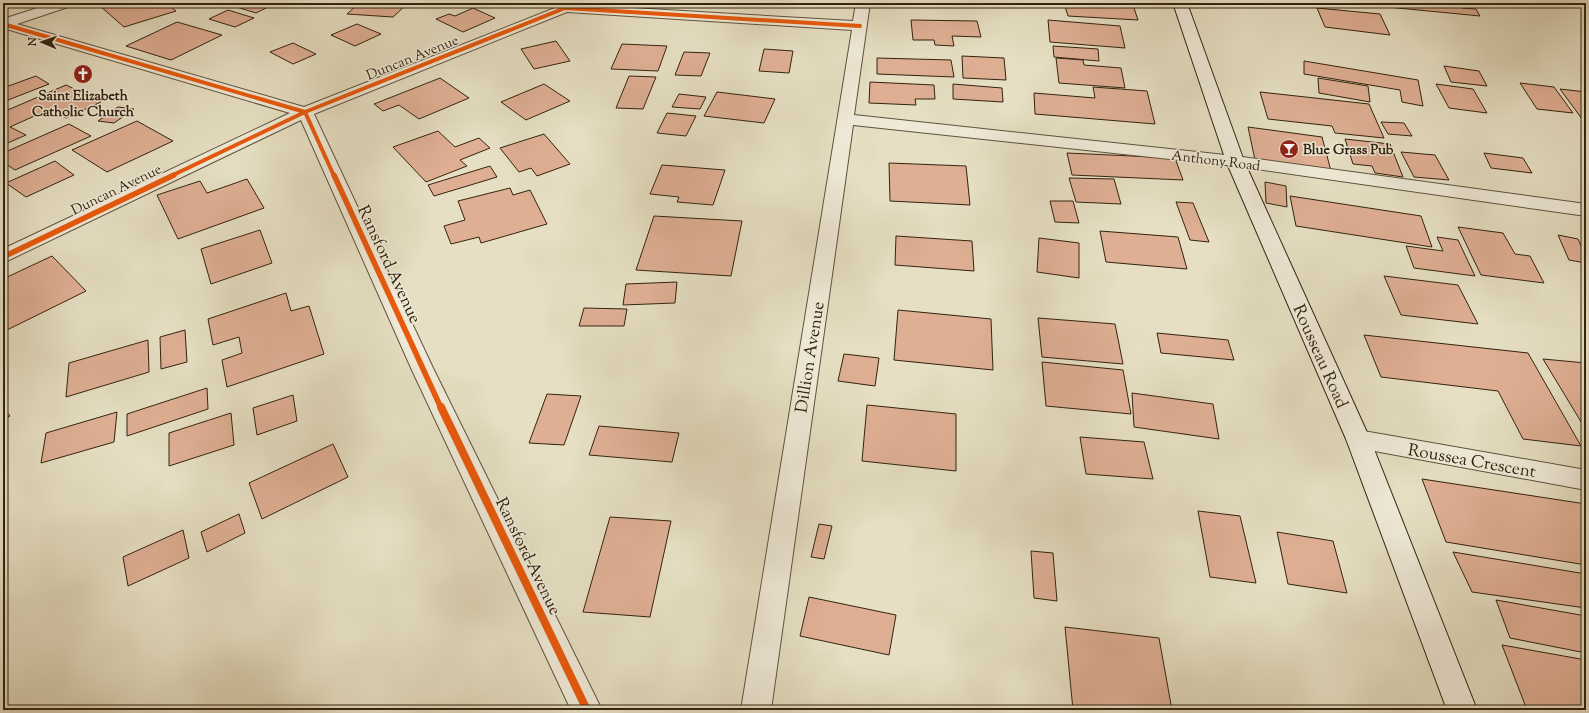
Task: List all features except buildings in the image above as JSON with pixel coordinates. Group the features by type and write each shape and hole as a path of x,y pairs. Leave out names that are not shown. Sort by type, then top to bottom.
{"street":[{"path":"3,24 66,3"},
{"name":"Dillion Avenue","path":"756,710 863,3"},
{"name":"Rousseau Road","path":"1180,3 1235,161 1358,439 1462,710"},
{"name":"Duncan Avenue","path":"3,257 305,112 565,8 860,26"},
{"path":"3,24 305,112"},
{"name":"Ransford Avenue","path":"305,112 422,368 587,710"},
{"name":"Anthony Road","path":"846,119 1235,161 1586,210"},
{"name":"Roussea Crescent","path":"1358,439 1586,480"}],"cycle path":[{"path":"3,257 305,112 565,8 860,26"},
{"path":"3,24 305,112 422,368 587,710"}],"place":[{"name":"Saint Elizabeth Catholic Church","path":"83,74"},
{"name":"Blue Grass Pub","path":"1289,149"}]}
